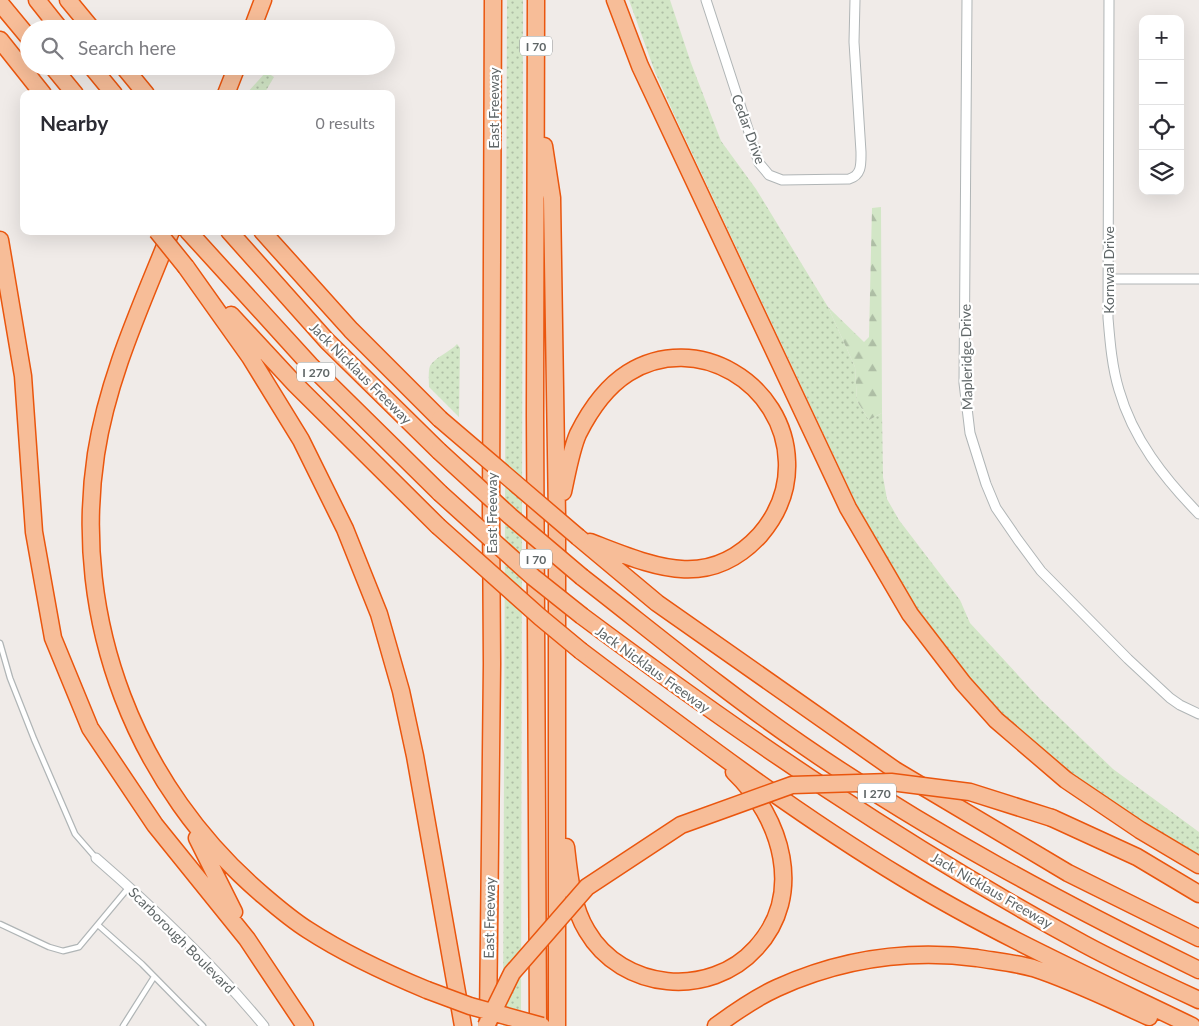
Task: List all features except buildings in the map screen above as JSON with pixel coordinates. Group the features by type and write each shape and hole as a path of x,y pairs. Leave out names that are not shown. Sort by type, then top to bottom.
{"highway":[{"path":"36,0 53,20"},
{"path":"68,0 85,20"},
{"path":"255,20 263,0"},
{"name":"East Freeway","path":"487,1026 492,674 493,0"},
{"name":"I 70","path":"536,0 535,415 538,1026"},
{"path":"615,0 644,75 848,508 910,614 963,684 1003,726 1066,780 1140,830 1199,865"},
{"path":"0,3 20,27"},
{"path":"0,40 20,65"},
{"path":"28,75 40,90"},
{"path":"59,75 72,90"},
{"path":"98,75 111,90"},
{"path":"130,75 143,90"},
{"path":"228,90 233,75"},
{"path":"536,92 552,198 557,516 557,1026"},
{"path":"160,235 186,267 250,357 300,440 346,529 379,614 401,691 415,756 463,1026"},
{"path":"169,235 121,358 106,406 96,456 91,501 92,566 98,612 116,682 137,734 157,771 181,807 212,846 246,881 306,929 366,963 427,990 470,1006 542,1026"},
{"name":"Jack Nicklaus Freeway","path":"191,235 310,366 440,493 533,577 582,616 714,713 794,768 910,842 960,873 1085,944 1199,1000"},
{"name":"Jack Nicklaus Freeway","path":"233,235 327,341 439,451 510,516 582,577 763,717 802,746 968,849 1130,936 1199,970"},
{"path":"266,235 351,330 440,419 657,603 895,770 1068,872 1199,938"},
{"path":"0,240 23,376 34,532 53,638 90,728 155,826 247,939 305,1026"},
{"path":"186,267 295,384 438,526 540,617 582,651 781,799 905,879 1033,949 1192,1026"},
{"path":"557,516 577,436 587,417 608,389 629,373 648,364 663,360 683,359 708,362 728,370 748,382 771,409 779,422 784,438 787,455 787,480 779,507 769,525 741,552 715,566 702,569 676,569 648,564 578,537"},
{"path":"558,768 567,857 573,892 586,931 606,954 634,974 656,980 697,980 712,976 735,965 756,949 772,928 779,910 783,880 780,851 771,821 738,776 700,740"},
{"path":"487,1026 512,973 587,887 682,825 792,785 891,782 970,792 1052,818 1137,857 1199,894"},
{"path":"181,807 247,939"},
{"path":"716,1026 747,1004 776,988 827,968 902,954 946,954 1032,968 1170,1026"}],"street":[{"name":"Cedar Drive","path":"706,0 759,163 769,174 782,180 849,179 860,170 861,152 854,42 855,0"},
{"name":"Mapleridge Drive","path":"967,0 964,383 970,433 977,458 996,508 1041,571 1128,660 1170,698 1199,714"},
{"name":"Kornwal Drive","path":"1110,0 1108,318 1111,349 1118,389 1126,413 1136,433 1148,454 1179,493 1199,513"},
{"path":"1108,279 1199,279"},
{"name":"Scarborough Boulevard","path":"96,858 130,887 205,958 264,1026"}],"lane":[{"path":"0,643 10,678 75,834 96,858"},
{"path":"0,924 49,947 64,951 79,948 130,887"},
{"path":"98,925 154,977 202,1026"},
{"path":"123,1026 154,977"}],"green space":[{"path":"507,0 523,0 521,1026 503,1026"},
{"path":"629,0 670,0 691,63 721,141 756,189 828,307 855,367 857,401 869,420 882,413 883,477 887,499 899,520 960,600 970,623 1040,699 1113,769 1199,832 1199,859 1082,785 982,698 908,600 879,552 678,123 655,72"},
{"path":"263,75 274,77 266,90 250,90"},
{"path":"881,207 882,413 869,420 857,401 855,367 828,307 864,342 869,337 872,208"},
{"path":"457,344 460,348 459,417 429,387 430,366"}]}
